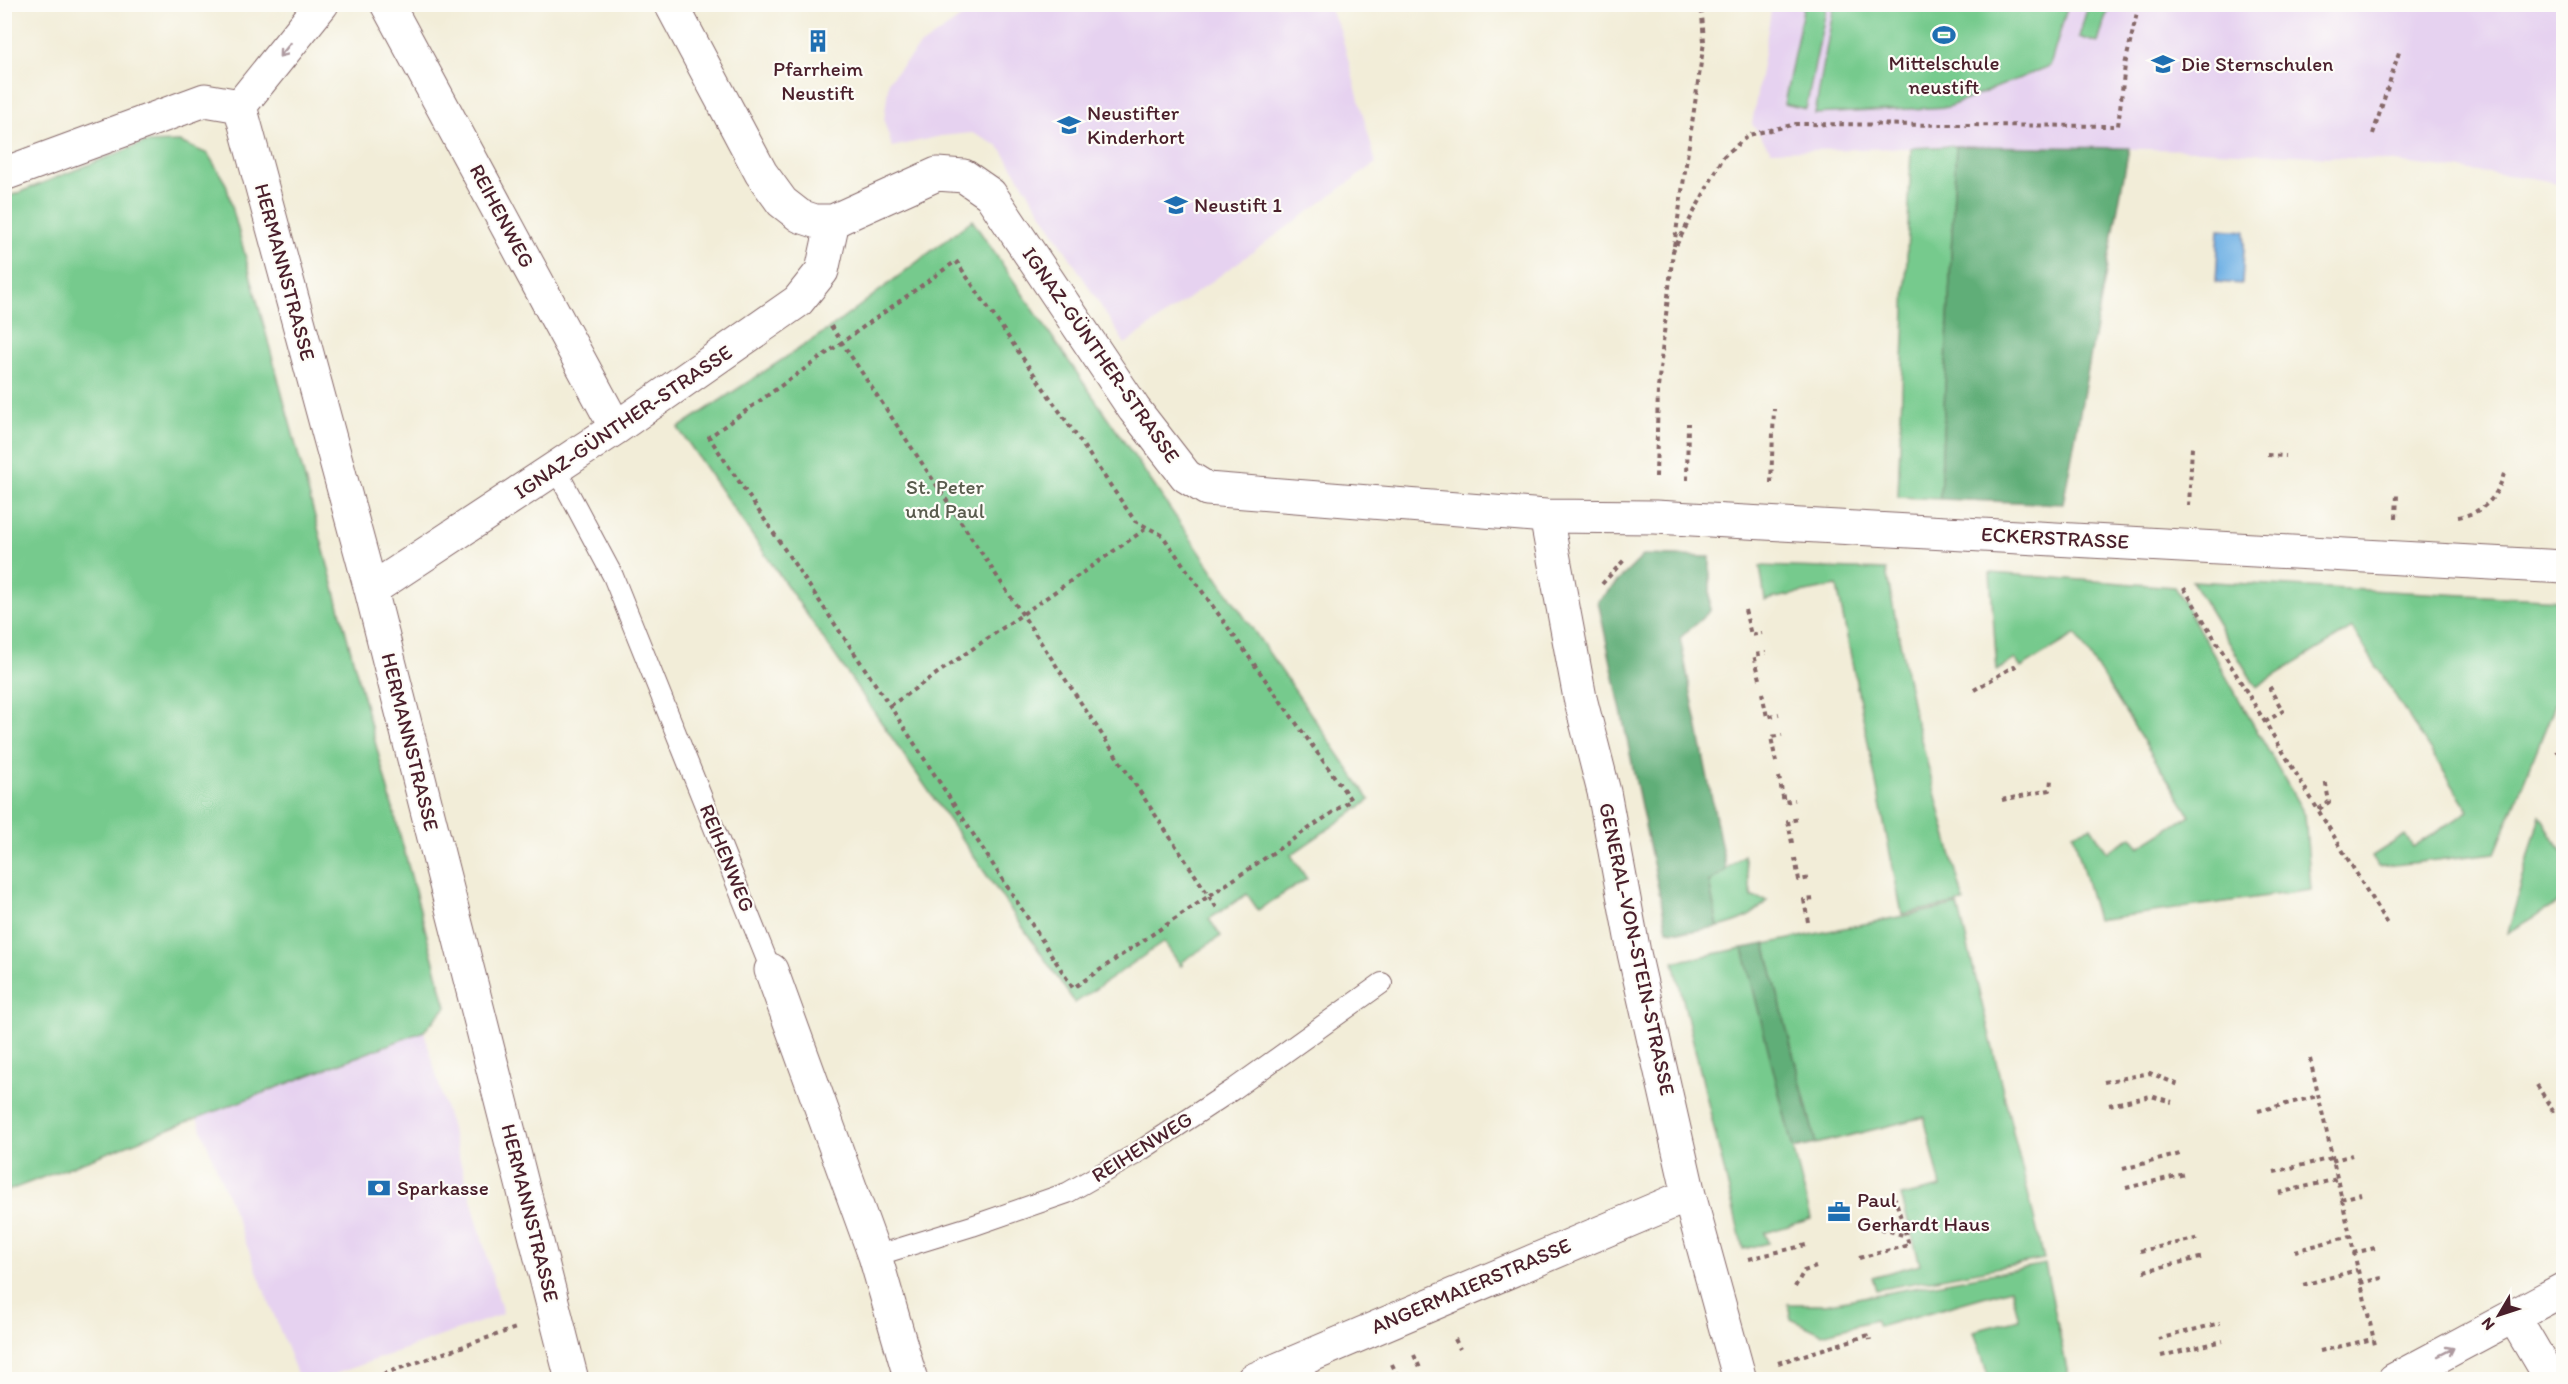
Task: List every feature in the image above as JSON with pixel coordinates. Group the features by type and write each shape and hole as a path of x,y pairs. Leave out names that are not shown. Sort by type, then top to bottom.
{"street":[{"path":"4,174 205,100 240,106 322,4"},
{"name":"REIHENWEG","path":"387,4 616,428"},
{"path":"671,4 761,173 782,202 800,216 815,221 833,221"},
{"name":"HERMANNSTRASSE","path":"240,106 371,590 572,1380"},
{"name":"IGNAZ-GÜNTHER-STRASSE","path":"371,590 556,469 798,301 822,272 833,221 938,174 964,176 978,183 990,194 1134,409 1186,476 1208,489 1546,516"},
{"name":"ECKERSTRASSE","path":"1546,516 1655,517 2564,567"},
{"name":"GENERAL-VON-STEIN-STRASSE","path":"1546,516 1580,698 1604,792 1634,953 1689,1195 1740,1380"},
{"name":"REIHENWEG","path":"771,970 875,1256 911,1380"},
{"name":"ANGERMAIERSTRASSE","path":"1253,1380 1689,1195"},
{"path":"2387,1366 2514,1317 2564,1289"},
{"path":"2514,1317 2551,1380"}],"lane":[{"name":"REIHENWEG","path":"556,469 613,576 771,970"},
{"name":"REIHENWEG","path":"875,1256 972,1226 1067,1192 1134,1155 1234,1089 1382,983"}],"path":[{"path":"1656,485 1658,388 1673,251 1704,42 1702,14 1698,4"},
{"path":"1673,251 1724,156 1749,135 1796,124 2118,126 2125,65 2139,4"},
{"path":"2373,134 2400,49"},
{"path":"956,261 1135,521 1162,535 1351,800 1073,988 890,706 709,437 841,342 956,261"},
{"path":"805,292 841,342 1219,911"},
{"path":"1771,485 1774,409"},
{"path":"1687,481 1688,423"},
{"path":"2188,516 2192,447"},
{"path":"2267,456 2286,456"},
{"path":"2458,517 2476,514 2490,501 2502,486 2505,469"},
{"path":"2396,528 2397,494"},
{"path":"890,706 1147,528"},
{"path":"1598,589 1628,556"},
{"path":"2182,585 2387,924"},
{"path":"1745,610 1751,635 1762,633"},
{"path":"1760,679 1754,655 1766,653"},
{"path":"1974,690 2014,666 2017,671"},
{"path":"2265,722 2283,711 2270,690 2275,686"},
{"path":"1762,693 1767,717 1779,714"},
{"path":"1776,762 1771,737 1782,735"},
{"path":"2557,750 2564,760"},
{"path":"1779,777 1784,802 1795,800"},
{"path":"2002,800 2050,790 2051,779"},
{"path":"2319,809 2329,802 2325,779"},
{"path":"1792,843 1788,821 1799,819"},
{"path":"1796,858 1799,880 1810,878"},
{"path":"1808,922 1804,900 1815,899"},
{"path":"2310,1059 2373,1339 2387,1366"},
{"path":"2104,1082 2150,1073 2179,1084"},
{"path":"2537,1084 2553,1111 2564,1105"},
{"path":"2109,1105 2151,1096 2172,1102"},
{"path":"2258,1111 2318,1096"},
{"path":"2123,1169 2180,1154"},
{"path":"2274,1172 2352,1155"},
{"path":"2126,1188 2185,1174"},
{"path":"2279,1193 2337,1179"},
{"path":"2341,1199 2361,1194"},
{"path":"1858,1258 1909,1245 1895,1198"},
{"path":"1872,1226 1906,1236"},
{"path":"2295,1251 2350,1236"},
{"path":"2140,1251 2200,1238"},
{"path":"1745,1260 1810,1244"},
{"path":"2353,1253 2375,1248"},
{"path":"2144,1271 2204,1257"},
{"path":"1795,1287 1804,1271 1816,1268"},
{"path":"2303,1285 2357,1270"},
{"path":"2360,1283 2382,1278"},
{"path":"366,1380 556,1314"},
{"path":"2158,1339 2220,1323"},
{"path":"1772,1365 1869,1335 1870,1340"},
{"path":"2320,1351 2373,1339"},
{"path":"2161,1356 2223,1341"}],"shaded area":[{"name":"Neustift 1","path":"981,4 1327,5 1340,29 1376,163 1125,344 999,146 972,133 941,136 892,147 884,121 889,80 920,46"},
{"name":"Die Sternschulen","path":"1772,5 2563,5 2563,184 2532,178 2368,159 2199,150 1991,146 1771,151 1752,124"},
{"path":"424,1031 503,1314 321,1379 299,1379 197,1118"}],"green space":[{"name":"Mittelschule neustift","path":"1834,4 2068,5 2050,66 1948,107 1815,114"},
{"path":"1804,5 1827,5 1806,109 1784,104"},
{"path":"2088,5 2109,5 2098,43 2079,37"},
{"path":"180,142 208,154 226,184 446,1007 424,1031 5,1192 5,198 143,143"},
{"path":"1956,146 1940,499 1898,497 1911,148"},
{"path":"1956,146 2129,148 2063,504 1940,499"},
{"name":"St. Peter und Paul","path":"972,220 1370,800 1291,855 1307,879 1258,910 1247,894 1209,919 1221,936 1182,962 1181,966 1164,942 1075,1003 678,428 832,327"},
{"path":"1644,555 1710,557 1710,611 1680,638 1726,870 1709,882 1718,927 1687,932 1667,930 1598,601"},
{"path":"1760,566 1886,570 1914,713 1964,902 1902,914 1837,586 1765,600"},
{"path":"1990,573 2175,587 2305,815 2311,890 2097,920 2073,833 2091,827 2107,852 2132,837 2139,847 2190,815 2076,634 2021,668 2015,659 1997,671"},
{"path":"2192,581 2563,600 2563,685 2495,853 2378,867 2372,856 2405,835 2413,847 2469,811 2352,628 2256,687"},
{"path":"2540,815 2563,854 2563,900 2508,933"},
{"path":"1744,855 1752,897 1767,900 1757,911 1745,918 1718,927 1709,882"},
{"path":"1958,905 2044,1259 1876,1290 1872,1277 1920,1264 1901,1196 1941,1187 1924,1117 1816,1144 1765,944"},
{"path":"1765,944 1816,1144 1793,1149 1743,948"},
{"path":"1743,948 1811,1219 1765,1233 1768,1243 1743,1249 1674,962"},
{"path":"2045,1264 2069,1379 1989,1379 1974,1331 2019,1319 2011,1289 1878,1327 1875,1320 1822,1334 1791,1319 1788,1304 1825,1304"}],"water":[{"path":"2219,229 2245,231 2242,284 2216,282"}],"place":[{"name":"Mittelschule neustift","path":"1944,35"},
{"name":"Pfarrheim Neustift","path":"818,41"},
{"name":"Die Sternschulen","path":"2163,64"},
{"name":"Neustifter Kinderhort","path":"1069,125"},
{"name":"Neustift 1","path":"1176,205"},
{"name":"Sparkasse","path":"379,1188"},
{"name":"Paul Gerhardt Haus","path":"1839,1212"}]}
